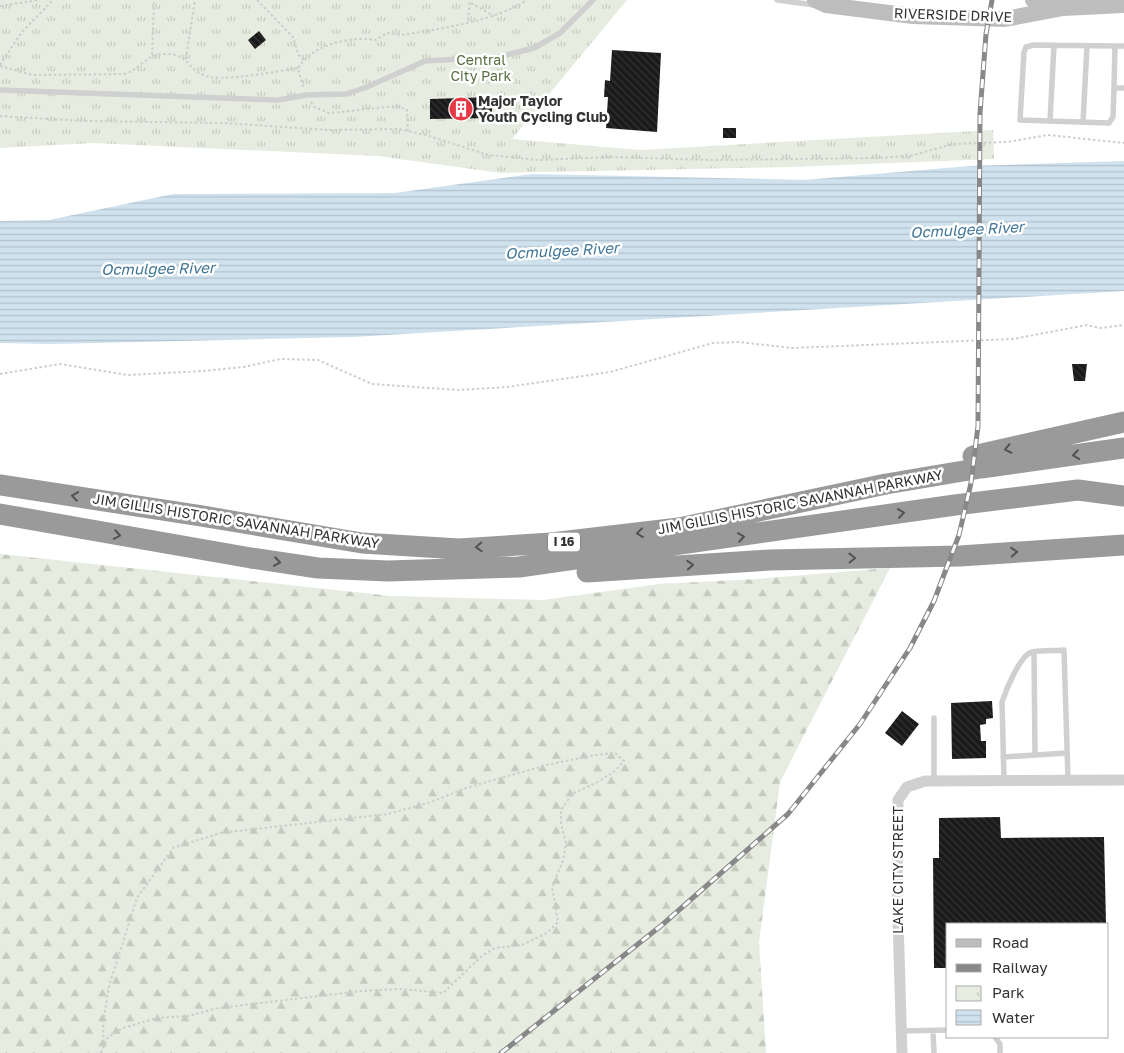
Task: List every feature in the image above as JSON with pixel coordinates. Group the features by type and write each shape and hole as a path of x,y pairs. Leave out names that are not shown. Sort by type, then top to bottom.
{"highway":[{"path":"886,484 951,461 1124,422"},
{"name":"JIM GILLIS HISTORIC SAVANNAH PARKWAY","path":"0,485 167,510 362,543 459,549 552,543 680,528 886,484 1124,448"},
{"name":"JIM GILLIS HISTORIC SAVANNAH PARKWAY","path":"0,514 318,568 388,571 519,567 955,505 1078,490 1124,496"},
{"path":"519,567 588,572 770,560 960,556 1124,545"}],"street":[{"name":"RIVERSIDE DRIVE","path":"1033,0 1063,8"},
{"name":"RIVERSIDE DRIVE","path":"820,3 853,4 913,16 1005,19 1063,8 1124,5"},
{"name":"LAKE CITY STREET","path":"902,1053 897,886 898,800 907,787 925,781 1124,780"}],"lane":[{"path":"0,90 278,100 306,94 346,94 368,87 425,61 499,57 534,48 560,33 592,0"},
{"path":"777,0 820,3"},
{"path":"1115,46 1113,117 1109,122 1020,120 1024,52 1026,47 1034,44 1124,46"},
{"path":"1050,121 1054,45"},
{"path":"1084,122 1087,46"},
{"path":"1114,88 1124,88"},
{"path":"1004,780 1002,702 1024,657 1034,652 1064,650 1068,780"},
{"path":"1034,652 1035,755"},
{"path":"934,718 934,781"},
{"path":"1003,757 1067,753"},
{"path":"901,1031 946,1030"},
{"path":"933,1031 934,1053"},
{"path":"996,1038 1000,1044 1000,1053"}],"path":[{"path":"0,6 40,0"},
{"path":"53,0 21,32 0,65 32,75 124,74 130,73 152,56 163,54 186,59 203,75 260,75 298,68 304,61 326,46 364,38 376,40 386,33 401,35 494,16 513,9 527,0"},
{"path":"152,56 154,0"},
{"path":"186,59 195,0"},
{"path":"257,0 293,37 298,54 304,61"},
{"path":"468,21 471,2 494,16"},
{"path":"298,68 301,83 314,108 329,113 397,106 407,110 408,131"},
{"path":"0,116 84,121 225,123 328,130 408,131 426,134 488,155 539,160 612,157 711,160 877,158 910,156 953,144 1007,142 1048,135 1124,143"},
{"path":"0,374 60,364 128,375 243,367 281,358 318,360 372,384 458,390 507,387 610,372 712,343 739,342 792,348 1013,339 1088,325 1100,328 1124,325"},
{"path":"101,1053 108,1037 123,1028 138,1023 188,1016 218,1008 362,990 400,989 443,993 482,956 495,948 522,945 547,934 558,922 552,887 563,861 566,843 561,824 561,810 572,794 615,771 624,760 616,753 572,759 466,788 428,803 388,814 220,833 173,848 137,898 109,986 103,1024 104,1044"}],"green space":[{"name":"Central City Park","path":"0,0 627,0 512,139 640,150 993,130 994,159 790,167 501,173 378,156 93,143 0,148"},
{"path":"0,554 391,596 543,600 660,584 757,579 890,568 780,782 759,942 766,1053 0,1053"}],"water":[{"name":"Ocmulgee River","path":"1124,161 1124,291 353,337 52,344 0,343 0,221 49,220 173,194 395,193 532,174 804,180 970,166"}],"building":[{"path":"259,31 266,40 255,49 248,40"},
{"path":"612,50 661,53 657,132 606,128 608,97 604,97 605,80 610,81"},
{"name":"Major Taylor Youth Cycling Club","path":"492,97 492,118 430,119 430,99"},
{"path":"723,128 736,128 736,138 723,138"},
{"path":"1072,364 1087,364 1085,381 1074,381"},
{"path":"992,701 993,718 986,719 986,724 980,725 981,741 986,741 986,758 952,759 951,703"},
{"path":"902,711 919,724 902,746 885,733"},
{"path":"1000,817 1001,838 1104,837 1106,923 946,923 946,968 934,968 933,858 939,858 939,818"}],"railway":[{"path":"501,1053 662,925 788,814 860,724 910,648 934,601 959,535 971,483 978,426 980,113 986,34 992,0"}],"place":[{"name":"Major Taylor Youth Cycling Club","path":"461,109"}]}
